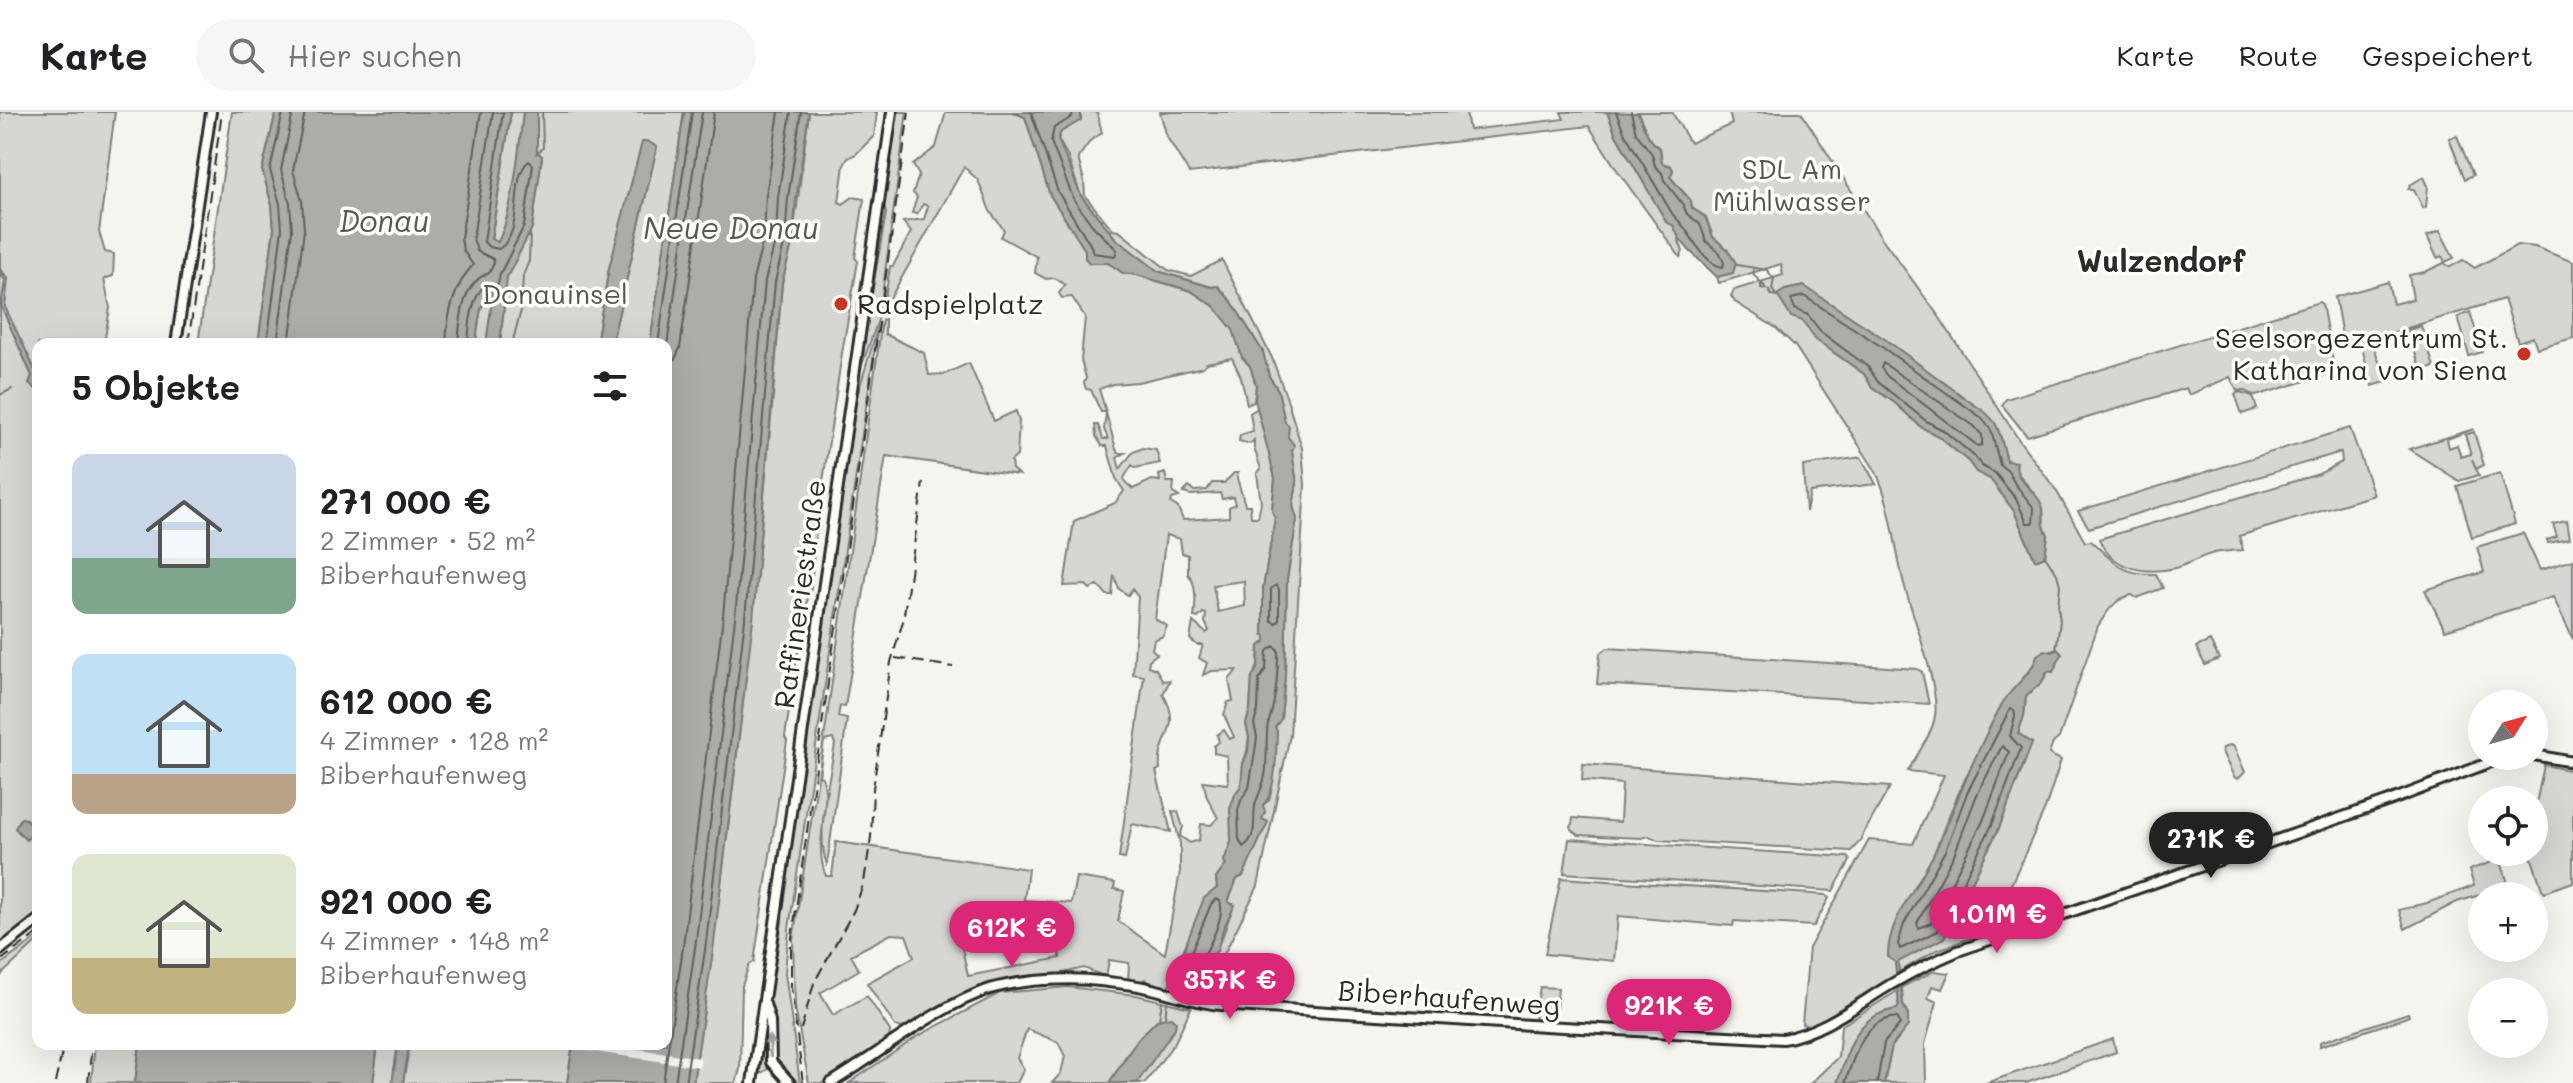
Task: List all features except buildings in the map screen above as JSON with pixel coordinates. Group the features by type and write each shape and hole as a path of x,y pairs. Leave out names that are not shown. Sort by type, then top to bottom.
{"main road":[{"path":"177,338 211,112"},
{"name":"Raffineriestraße","path":"752,1083 892,112"},
{"path":"2548,758 2573,762"},
{"name":"Biberhaufenweg","path":"831,1083 950,1008 992,988 1078,980 1144,987 1205,1003 1783,1039 1818,1029 1890,985 1958,951 2470,770"},
{"path":"0,950 32,925"},
{"path":"764,1003 770,1021 771,1062 790,1083"}],"green space":[{"path":"0,112 115,112 99,232 105,252 114,254 113,276 104,279 110,308 105,338 32,338 32,918 0,946"},
{"path":"232,112 276,112 262,170 272,205 274,229 259,338 199,338"},
{"path":"511,112 523,112 522,126 512,197 498,242 491,240"},
{"name":"Donauinsel","path":"537,112 684,112 651,338 613,338 657,147 609,268 597,338 501,338 507,277 532,228 542,157 537,152"},
{"path":"809,112 877,112 874,136 844,165 839,202 843,204 853,197 864,199 855,258 858,261 754,962 749,965 742,986 740,1069 736,1083 693,1083 745,684 782,283 795,219"},
{"path":"896,112 907,112 879,317 860,371 867,308 886,213 884,177"},
{"path":"946,112 1013,112 1025,117 1050,195 1085,250 1085,258 1111,264 1123,273 1191,291 1214,306 1234,330 1242,357 1250,366 1256,385 1254,402 1247,404 1241,377 1232,358 1099,389 1106,412 1101,412 1091,390 1086,389 1084,383 1086,378 1081,360 1085,317 1072,297 1062,298 1059,293 1065,285 1055,278 1046,279 1035,273 1037,257 1001,237 1004,230 990,211 978,180 964,167 883,311 890,266 893,266 911,232 903,222 924,219 928,206 923,204 917,214 912,213 917,197 913,193 919,175 913,165 936,147"},
{"path":"1081,112 1097,112 1102,133 1091,140 1078,158 1085,196 1113,230 1119,231 1168,270 1191,276 1222,260 1272,358 1302,448 1305,485 1290,735 1258,886 1216,970 1211,970 1197,997 1155,987 1145,979 1128,981 1129,963 1109,960 1106,977 1084,968 1063,973 1061,977 992,984 906,1029 895,1026 867,983 914,957 906,935 891,934 851,955 859,970 820,993 833,1015 867,996 890,1031 889,1040 825,1083 809,1083 795,1007 793,940 882,320 885,319 885,334 924,353 929,375 945,374 969,363 994,421 1016,411 1019,421 1017,456 1011,461 1012,469 1019,475 886,456 845,707 840,706 838,717 847,719 827,865 823,824 821,850 826,876 832,876 836,842 1028,869 1024,900 1071,903 1076,877 1115,883 1114,889 1124,891 1118,921 1165,954 1180,872 1180,843 1172,811 1178,812 1183,827 1180,836 1190,843 1199,840 1201,824 1211,825 1218,818 1203,781 1228,784 1227,756 1214,753 1214,746 1219,742 1217,735 1224,730 1230,739 1234,737 1224,715 1228,702 1233,701 1229,680 1237,670 1212,671 1203,675 1207,663 1199,658 1203,645 1197,645 1190,639 1193,622 1206,633 1209,631 1206,614 1194,617 1195,594 1188,574 1188,555 1182,553 1180,539 1166,535 1155,619 1167,626 1163,636 1154,640 1152,649 1157,654 1149,660 1148,666 1156,669 1163,681 1170,680 1163,694 1169,706 1170,724 1162,748 1160,769 1156,771 1171,832 1132,824 1125,859 1119,858 1144,676 1133,674 1138,597 1132,589 1128,595 1119,589 1114,575 1112,595 1107,595 1098,585 1090,589 1086,585 1064,586 1074,521 1115,503 1124,491 1116,478 1107,446 1102,446 1096,436 1095,425 1098,425 1103,439 1108,439 1104,429 1106,413 1116,449 1118,453 1125,453 1117,458 1120,469 1133,452 1143,448 1156,450 1160,463 1135,468 1132,465 1124,478 1126,483 1133,489 1152,480 1160,481 1159,475 1165,473 1167,482 1174,482 1173,493 1179,497 1172,499 1171,503 1178,508 1183,520 1229,517 1229,507 1235,504 1233,497 1222,499 1220,493 1183,493 1189,487 1194,491 1207,490 1212,483 1224,483 1234,473 1238,473 1245,505 1250,505 1251,517 1258,517 1261,503 1257,473 1261,469 1254,440 1250,444 1239,441 1240,435 1253,431 1250,413 1258,408 1275,478 1272,510 1275,518 1263,588 1266,638 1259,646 1258,667 1252,677 1246,724 1249,737 1241,786 1235,794 1231,842 1224,861 1226,865 1216,878 1217,887 1203,907 1199,920 1210,957 1222,938 1233,907 1228,902 1237,879 1243,876 1267,822 1262,819 1263,805 1269,800 1272,787 1275,728 1281,718 1287,579 1297,519 1293,506 1297,483 1278,390 1269,376 1263,352 1232,302 1218,286 1212,287 1158,271 1116,239 1081,196 1058,139 1060,132 1081,120","holes":["1244,581 1245,606 1218,612 1213,585","833,739 835,744 825,803 825,787 819,776 824,741","1011,933 1059,934 1060,958 968,976 961,943"]},
{"path":"1160,112 1466,112 1469,130 1564,119 1561,112 1607,112 1616,135 1665,219 1680,237 1683,251 1680,257 1589,126 1189,173 1167,137"},
{"name":"SDL Am Mühlwasser","path":"1637,112 1672,112 1690,143 1732,124 1729,112 1801,112 1881,237 1940,318 2019,440 2056,490 2085,542 2091,541 2126,570 2156,574 2163,588 2137,598 2126,596 2116,602 2098,626 2059,738 2053,743 2049,754 2061,760 2045,809 1996,918 2000,927 1935,951 1899,972 1897,961 1919,949 1999,828 2032,743 2018,734 2026,696 2041,683 2060,653 2057,649 2040,654 1972,764 1944,829 1895,962 1897,974 1808,1026 1802,1024 1809,948 1869,840 1913,844 1944,775 1908,771 1933,723 1933,688 1904,584 1885,497 1875,470 1795,346 1776,328 1735,302 1731,296 1734,290 1783,275 1781,264 1719,283 1717,277 1733,273 1727,249 1713,237 1706,217 1692,208 1691,201 1670,177 1671,166 1662,163 1660,148 1649,137","holes":["1804,286 1886,340 1981,409 1992,421 2007,461 2042,506 2048,535 2045,556 2035,560 2014,511 1990,478 1976,472 1969,462 1938,436 1921,427 1872,387 1864,374 1815,339 1803,321 1791,316 1778,295 1785,290"]},
{"path":"2457,136 2473,175 2465,179 2449,138"},
{"path":"2424,177 2428,186 2426,207 2423,208 2414,189 2408,189"},
{"path":"2440,231 2454,258 2445,262 2442,256 2437,258 2427,236"},
{"path":"2517,245 2535,247 2573,262 2573,338 2537,348 2533,337 2518,342 2504,299 2344,347 2335,297 2388,282 2393,304 2413,299 2409,275 2444,263 2450,267 2463,260 2475,268"},
{"path":"490,290 493,301 487,338 477,338 481,309"},
{"path":"2319,302 2322,304 2335,372 2256,396 2244,390 2237,391 2230,377 2189,395 2186,388 2027,436 2002,405 2006,399"},
{"path":"2470,312 2482,352 2469,356 2458,317"},
{"path":"878,326 789,929 785,973 798,1083 775,1064 772,1055 769,995 782,922 783,892 852,413"},
{"path":"2421,326 2434,367 2421,371 2408,330"},
{"path":"2372,341 2386,382 2372,386 2361,344"},
{"path":"2240,392 2253,396 2257,409 2242,414 2235,394"},
{"path":"2350,428 2374,495 2239,536 2243,550 2211,554 2175,568 2153,571 2121,563 2112,557 2099,539 2319,474 2342,462 2341,452 2089,528 2078,511"},
{"path":"2474,429 2447,439 2449,448 2457,445 2461,457 2471,454 2465,435 2474,432 2484,465 2476,469 2479,475 2459,481 2409,449"},
{"path":"1861,457 1876,484 1810,492 1806,512 1803,466"},
{"path":"2500,473 2515,524 2472,537 2457,486"},
{"path":"2566,521 2569,539 2548,543 2547,540 2557,537 2553,524"},
{"path":"2523,533 2540,570 2573,560 2573,639 2553,597 2445,630 2425,590 2484,572 2477,547"},
{"path":"2210,641 2219,659 2205,665 2196,647"},
{"path":"1608,648 1917,669 1922,672 1929,704 1597,684 1600,653"},
{"path":"2230,745 2234,747 2245,772 2238,779 2234,777 2222,752"},
{"path":"1583,764 1890,787 1862,839 1851,851 1658,840 1649,836 1579,835 1571,829 1573,818 1620,822 1622,784 1582,780"},
{"path":"2548,766 2573,771 2573,882 2548,891 2548,882 2540,882 2534,866 2548,866 2548,786 2540,786 2543,770 2548,770"},
{"path":"1569,839 1848,857 1850,861 1833,891 1564,873"},
{"path":"2480,866 2502,866 2508,882 2473,882 2469,870"},
{"path":"1561,878 1826,895 1829,898 1814,926 1734,921 1733,926 1618,916 1614,961 1545,954"},
{"path":"2468,888 2468,899 2405,929 2399,910"},
{"path":"32,941 32,946 0,978 0,965"},
{"path":"1934,971 1949,973 1942,989 1932,986 1928,998 1937,1002 1925,1044 1926,1083 1884,1083 1892,1046 1898,1040 1907,1010 1903,1005 1902,987"},
{"path":"1068,987 1136,995 1191,1008 1175,1042 1145,1083 1137,1083 1171,1017 1142,1034 1109,1083 1052,1083 1061,1073 1065,1056 1058,1042 1027,1029 1017,1058 1024,1069 1017,1083 849,1083 918,1036 1000,993"},
{"path":"1540,987 1558,988 1555,1022 1536,1021 1534,1018"},
{"path":"1899,990 1898,1009 1872,1018 1856,1035 1837,1083 1811,1083 1838,1057 1841,1026"},
{"path":"2408,1013 2409,1016 2404,1018 2320,1046 2320,1042"},
{"path":"764,1023 768,1024 770,1068 761,1073 757,1069"},
{"path":"2113,1039 2116,1052 2026,1083 1986,1083"},
{"path":"94,1050 139,1050 135,1083 91,1083"},
{"path":"377,1050 572,1050 567,1083 373,1083"}],"water":[{"name":"Donau","path":"276,112 511,112 491,239 498,242 511,198 523,112 537,112 537,152 542,156 532,228 507,277 501,338 487,338 492,301 490,290 481,309 477,338 259,338 274,229 272,205 262,170"},
{"name":"Neue Donau","path":"684,112 809,112 793,241 782,283 753,620 713,951 693,1083 567,1083 572,1050 672,1050 672,338 651,338"},
{"path":"1013,112 1081,112 1081,120 1061,132 1058,139 1081,196 1116,239 1158,271 1211,287 1218,286 1232,302 1263,352 1269,376 1278,390 1285,422 1289,426 1288,437 1294,445 1292,451 1297,483 1293,506 1297,519 1287,579 1281,719 1275,727 1276,759 1271,791 1263,805 1265,812 1262,819 1268,822 1243,876 1237,879 1228,902 1235,905 1223,929 1217,951 1210,957 1204,973 1192,977 1181,965 1181,957 1204,898 1217,888 1216,878 1226,865 1224,861 1231,842 1230,809 1241,786 1248,751 1246,724 1252,677 1258,667 1259,646 1266,638 1263,634 1263,588 1275,518 1272,510 1275,478 1255,400 1256,385 1233,330 1214,306 1191,291 1123,273 1108,263 1089,263 1085,250 1050,195 1025,117"},
{"path":"1607,112 1638,113 1649,137 1660,148 1662,163 1673,170 1670,177 1691,201 1692,208 1705,217 1713,237 1727,249 1736,263 1733,273 1717,277 1689,250 1673,225 1667,223 1616,135"},
{"name":"Neue Donau","path":"647,141 657,147 613,338 597,338 609,268 642,142"},
{"path":"0,269 8,278 5,307 32,363 32,376 1,306 5,281"},
{"path":"1804,286 1886,340 1994,421 2007,461 2017,462 2018,474 2042,505 2048,535 2045,556 2035,560 2014,511 1990,479 1976,472 1969,462 1938,436 1921,427 1872,387 1864,374 1815,339 1803,321 1791,317 1777,295"},
{"path":"2057,649 2062,654 2053,672 2048,671 2041,683 2026,696 2018,733 2032,743 1999,828 1944,938 1898,962 1908,1026 1892,1046 1884,1083 1837,1083 1851,1045 1863,1026 1872,1018 1899,1006 1895,962 1888,957 1893,928 1932,859 1993,721 2037,655 2045,650 2053,652"},
{"path":"21,818 26,819 32,827 32,834 26,840 15,828"},
{"path":"1171,1017 1176,1022 1175,1028 1137,1083 1109,1083 1138,1039 1157,1020"},
{"path":"139,1050 377,1050 373,1083 135,1083"},
{"path":"397,1050 409,1050 403,1083 392,1083"}],"pier":[{"path":"582,1050 645,1050 701,1058 699,1067"}],"waterway":[{"path":"536,154 543,148 542,112"},
{"path":"514,338 521,310 523,276 529,261 530,232"},
{"path":"1737,265 1767,270 1774,279 1772,289 1775,294"},
{"path":"1753,270 1765,287"},
{"path":"1761,283 1761,288 1778,296"},
{"path":"0,395 12,389"},
{"path":"2044,554 2060,585 2056,651"},
{"path":"1167,987 1183,967"},
{"path":"1171,988 1188,973"},
{"path":"1159,1020 1162,1001"},
{"path":"1165,1018 1167,1002"}],"railway":[{"path":"189,338 222,112"},
{"path":"803,1083 791,987 791,944 909,112"},
{"path":"801,1029 814,983 854,910 864,882 891,662 903,621 923,483"},
{"path":"895,658 953,667"},
{"path":"0,961 32,937"},
{"path":"55,1083 63,1050"},
{"path":"88,1083 91,1050"}],"place":[{"name":"Radspielplatz","path":"841,304"},
{"name":"Seelsorgezentrum St. Katharina von Siena","path":"2524,354"}],"district":[{"name":"Wulzendorf","path":"2161,262"}]}
